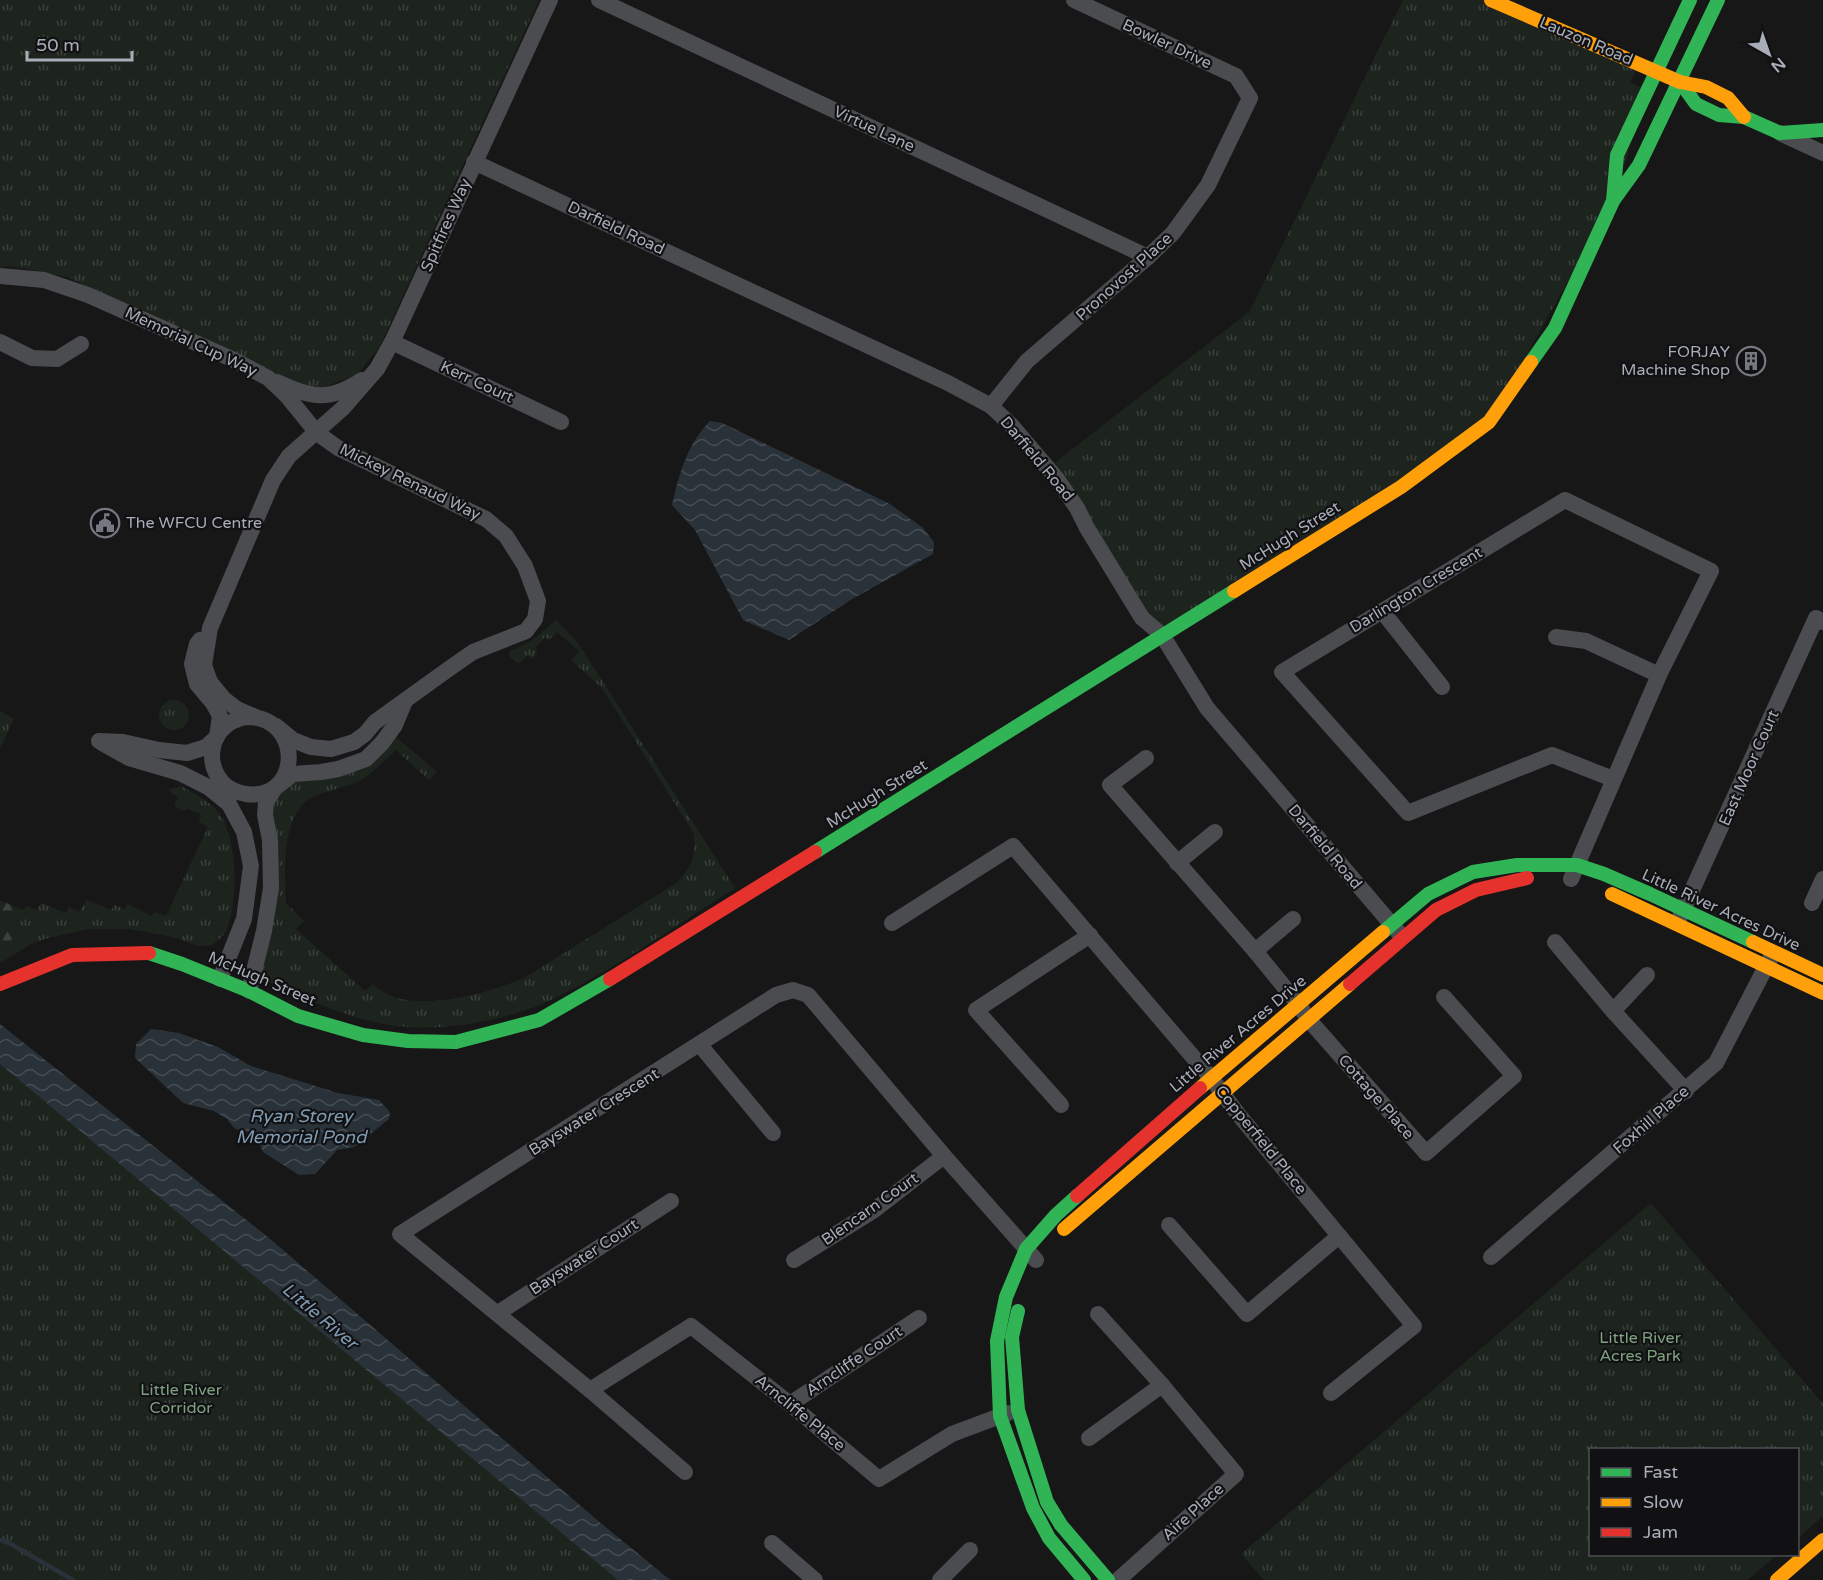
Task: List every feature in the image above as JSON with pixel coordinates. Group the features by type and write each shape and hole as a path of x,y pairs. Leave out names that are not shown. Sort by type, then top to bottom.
{"street":[{"name":"Spitfires Way","path":"317,433 340,412 377,369 392,342 550,0"},
{"name":"Virtue Lane","path":"599,0 1148,257"},
{"name":"Bowler Drive","path":"1074,0 1236,76 1250,98"},
{"name":"Lauzon Road","path":"1491,0 1680,82 1706,87 1728,98 1744,117"},
{"name":"McHugh Street","path":"1613,201 1617,154 1690,0"},
{"name":"McHugh Street","path":"2,983 72,955 149,953 183,963 249,991 298,1016 363,1035 408,1041 456,1042 539,1020 651,954 1401,487 1489,422 1555,328 1613,201 1639,165 1718,0"},
{"name":"Lauzon Road","path":"1680,82 1696,104 1719,115 1744,117 1823,153"},
{"name":"Pronovost Place","path":"991,406 1027,361 1173,233 1208,185 1250,98"},
{"path":"1780,133 1823,130"},
{"name":"Darfield Road","path":"474,162 948,383 991,406 1011,425 1057,479 1077,508 1086,528 1142,618 1162,635 1207,708 1403,939"},
{"name":"Memorial Cup Way","path":"0,276 44,280 88,295 234,360 268,378 287,396 317,433"},
{"path":"0,342 32,358 57,358 81,344"},
{"name":"Kerr Court","path":"392,342 561,422"},
{"path":"268,378 316,397 347,390 377,369"},
{"path":"249,991 264,931 271,888 266,802 287,773 290,756 285,738 276,726 237,710 210,682 204,666 210,628 273,480 289,456 317,433"},
{"name":"Mickey Renaud Way","path":"276,726 293,740 311,747 332,749 354,742 365,735 375,722 473,652 526,631 535,619 538,601 525,566 506,536 486,519 338,448 317,433"},
{"name":"Darlington Crescent","path":"1572,876 1612,779 1659,675 1711,571 1565,500 1282,672 1408,813 1552,754 1612,779"},
{"path":"1382,611 1442,687"},
{"name":"East Moor Court","path":"1680,917 1816,618 1823,622"},
{"path":"210,628 197,644 192,664 197,684 213,703 220,716 217,737 211,753 214,768 244,832 251,866 244,919 220,979"},
{"path":"1556,637 1586,641 1659,675"},
{"name":"Mickey Renaud Way","path":"275,788 293,774 338,769 366,759 382,743 405,701"},
{"path":"229,804 208,787 180,773 129,758 99,741 123,742 187,753 206,747 228,724 244,717 258,718"},
{"name":"Cottage Place","path":"1146,758 1110,785 1255,951 1309,1020 1426,1153 1514,1076 1444,997"},
{"path":"223,784 240,793 258,796 275,788"},
{"path":"1178,863 1215,832"},
{"name":"Copperfield Place","path":"892,923 1013,846 1211,1078 1222,1095 1414,1326 1331,1393"},
{"name":"Little River Acres Drive","path":"1038,1255 1056,1215 1211,1078 1428,894 1473,872 1517,865 1572,876 1604,874 1680,917 1770,959 1823,993"},
{"name":"Little River Acres Drive","path":"1084,1580 1049,1538 1034,1508 1000,1416 997,1341 1006,1297 1038,1255 1067,1225 1436,910 1476,890 1522,878 1541,879"},
{"path":"1812,903 1823,879"},
{"name":"Little River Acres Drive","path":"1600,889 1680,917"},
{"path":"1255,951 1293,919"},
{"path":"1061,1105 976,1010 1090,935"},
{"path":"1555,942 1613,1011 1686,1091"},
{"name":"Little River Acres Drive","path":"1770,959 1823,975"},
{"name":"Foxhill Place","path":"1491,1257 1716,1063 1770,959"},
{"path":"1613,1011 1647,975"},
{"name":"Bayswater Crescent","path":"685,1472 498,1313 400,1234 776,995 793,990 807,995 944,1156 1038,1255"},
{"path":"700,1045 773,1133"},
{"name":"Blencarn Court","path":"794,1260 873,1211 944,1156"},
{"name":"Bayswater Court","path":"498,1313 671,1201"},
{"path":"1169,1225 1247,1314 1339,1236"},
{"path":"1020,1302 1012,1337 1018,1410 1047,1502 1061,1525 1108,1580"},
{"name":"Aire Place","path":"1098,1314 1162,1385 1236,1474 1118,1580"},
{"name":"Arncliffe Court","path":"790,1404 919,1318"},
{"name":"Arncliffe Place","path":"590,1390 691,1326 790,1404 879,1479 952,1434 1018,1410"},
{"path":"1089,1438 1162,1385"},
{"path":"1777,1580 1823,1540"},
{"path":"772,1544 815,1580"},
{"path":"940,1580 970,1550"}],"green space":[{"path":"0,0 539,0 379,348 356,375 319,389 297,385 67,277 11,266 0,267"},
{"path":"1403,0 1492,0 1639,64 1630,82 1647,91 1613,201 1489,422 1162,635 1048,468 1250,311"},
{"path":"556,620 578,643 735,888 625,959 580,985 518,1013 495,1019 449,1026 404,1027 384,1024 333,1009 253,974 275,788 338,769 390,732 437,772 429,780 396,750 361,780 313,797 302,805 295,816 285,860 286,903 304,921 296,929 365,991 373,984 387,994 405,1000 446,1000 508,984 524,978 678,882 692,860 694,834 602,688 571,660 579,651 557,632 549,640 545,637 536,647 537,654 533,659 528,655 518,664 509,656 510,651 534,638"},
{"path":"174,700 184,705 189,715 184,725 174,730 164,725 159,715 164,705"},
{"path":"0,711 14,719 0,749"},
{"path":"181,786 213,807 222,817 227,828 233,859 234,894 232,910 223,936 212,945 198,946 173,937 130,929 89,929 31,944 0,963 0,956 12,938 23,910 27,906 37,910 41,903 66,913 69,907 79,912 87,900 111,910 114,905 125,909 127,904 152,916 155,912 166,916 208,827 199,822 201,814 187,809 184,811 174,806 178,797 168,790"},
{"path":"0,900 23,910 12,938 0,956"},
{"name":"Little River Corridor","path":"0,1024 269,1238 670,1580 0,1580"},
{"name":"Little River Acres Park","path":"1651,1203 1823,1404 1823,1516 1799,1537 1799,1448 1589,1448 1589,1556 1776,1556 1747,1580 1264,1580 1241,1554"}],"water":[{"path":"710,421 722,423 890,504 923,528 934,542 933,554 852,599 789,640 743,620 695,530 672,505 685,460 696,439"},
{"name":"Little River","path":"0,1024 269,1238 670,1580 618,1580 0,1064"},
{"name":"Ryan Storey Memorial Pond","path":"151,1029 179,1033 218,1047 251,1066 338,1093 379,1100 390,1112 389,1119 354,1147 337,1150 315,1174 299,1175 263,1152 253,1136 235,1129 227,1119 214,1111 183,1103 135,1058 136,1044"}],"waterway":[{"path":"0,1540 73,1580"}],"traffic: fast":[{"path":"1613,201 1617,155 1690,0"},
{"path":"1531,362 1555,328 1613,201 1639,165 1718,0"},
{"path":"1680,82 1696,104 1719,115 1744,117 1780,133 1823,130"},
{"path":"815,852 1234,591"},
{"path":"1383,932 1428,894 1473,872 1517,865 1577,865 1650,894 1753,942"},
{"path":"149,953 249,991 298,1016 363,1035 408,1041 456,1042 539,1020 610,979"},
{"path":"1077,1196 1056,1215 1026,1249 1006,1297 997,1341 1000,1416 1033,1508 1049,1538 1084,1580"},
{"path":"1018,1311 1012,1337 1018,1410 1047,1502 1061,1525 1108,1580"}],"traffic: slow":[{"path":"1491,0 1680,82 1706,87 1728,98 1744,117"},
{"path":"1234,591 1401,487 1489,422 1531,362"},
{"path":"1612,894 1823,993"},
{"path":"1200,1088 1383,932"},
{"path":"1753,942 1823,975"},
{"path":"1064,1229 1350,984"},
{"path":"1777,1580 1823,1540"}],"traffic: jam":[{"path":"610,979 815,852"},
{"path":"1350,984 1436,910 1476,890 1527,878"},
{"path":"0,984 72,955 149,953"},
{"path":"1077,1196 1200,1088"}],"place":[{"name":"FORJAY Machine Shop","path":"1751,361"},
{"name":"The WFCU Centre","path":"105,523"}]}
